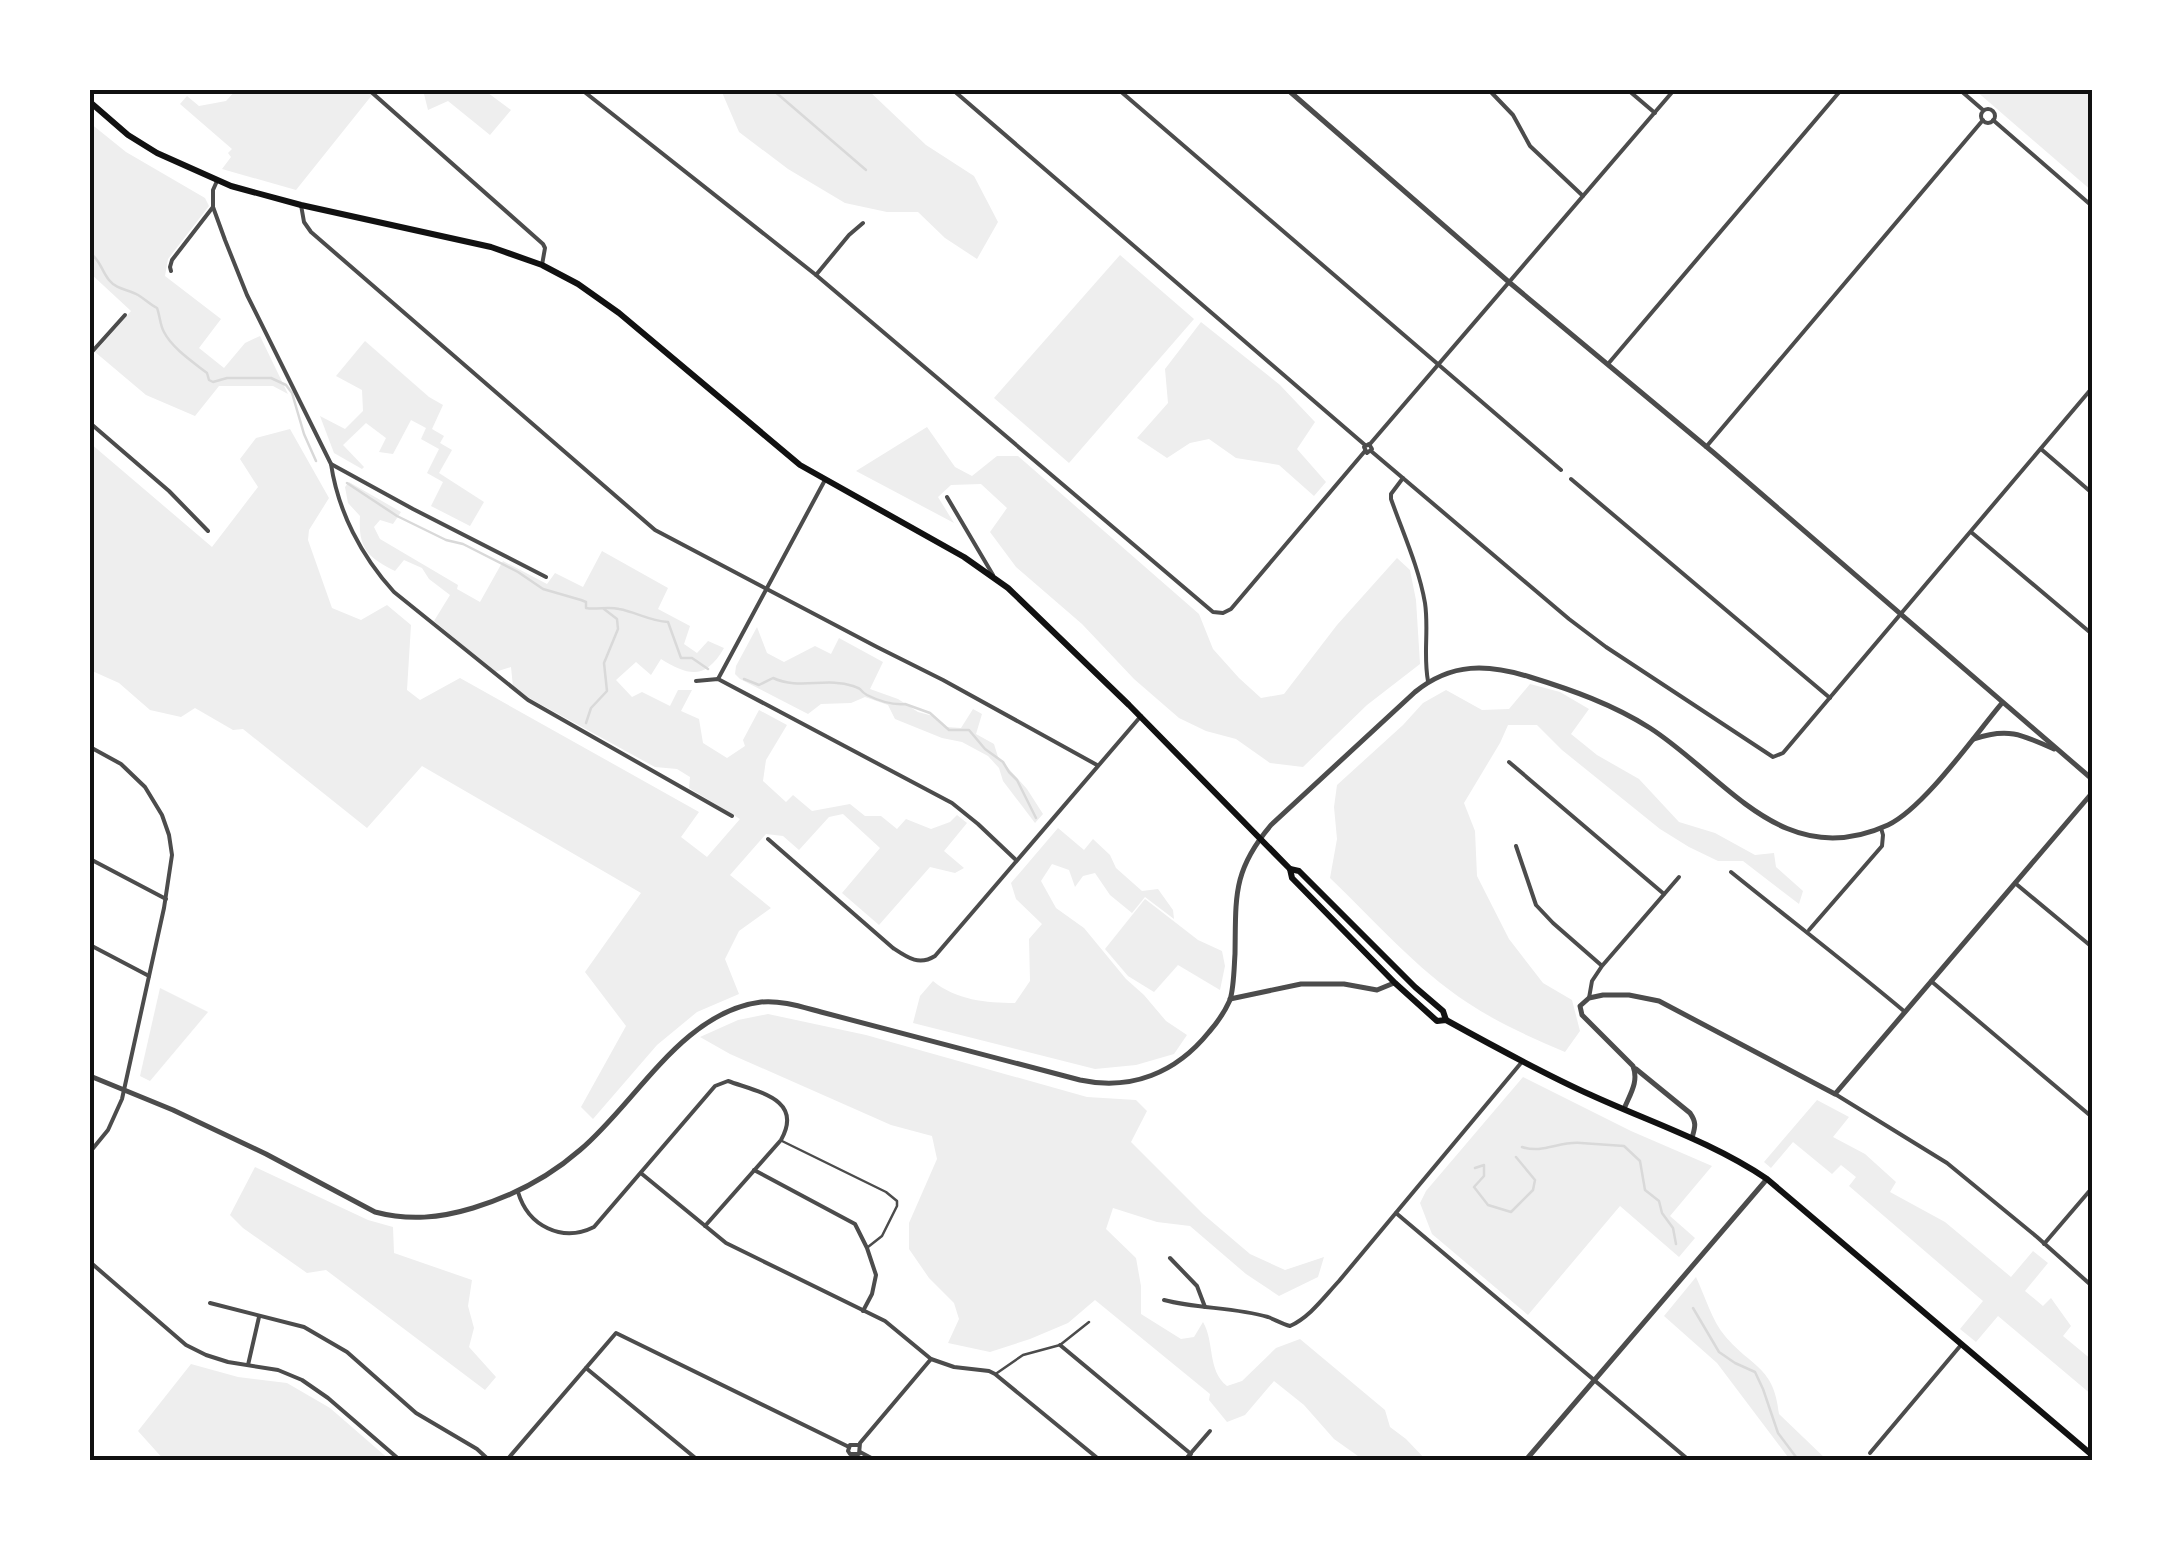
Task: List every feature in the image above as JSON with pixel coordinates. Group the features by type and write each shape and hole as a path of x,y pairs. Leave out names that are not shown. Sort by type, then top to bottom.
{"main road":[{"path":"90,102 128,135 217,181 302,205 492,246 542,265 610,305 800,465 964,557 1008,588 1260,838 1290,869 1292,878 1395,983 1437,1020 1446,1020 1586,1093 1735,1158 1766,1178 2092,1455"},
{"path":"1290,869 1299,871 1443,1012 1446,1020"},
{"path":"1395,983 1415,988"}],"street":[{"path":"369,90 543,244 542,265"},
{"path":"582,90 816,275 1210,610 1223,613 1248,590 1674,90"},
{"path":"953,90 1569,619 1773,758 1783,753 2092,388"},
{"path":"963,99 971,90"},
{"path":"1119,90 1561,470"},
{"path":"1288,90 2092,778"},
{"path":"1490,90 1513,116 1530,146 1583,196"},
{"path":"1628,90 1655,113"},
{"path":"1608,364 1841,90"},
{"path":"1960,90 1984,110 1992,110 1993,120"},
{"path":"1983,120 1984,110"},
{"path":"1706,447 1983,120"},
{"path":"1983,120 1993,120"},
{"path":"1993,120 2092,206"},
{"path":"217,181 213,207 247,296 331,464 334,487 356,539 394,592 528,700 732,816"},
{"path":"302,205 304,222 311,232 644,521 1098,765"},
{"path":"171,271 172,260 213,207"},
{"path":"816,275 863,223"},
{"path":"90,354 124,315"},
{"path":"90,423 169,491 208,531"},
{"path":"2040,449 2092,493"},
{"path":"331,464 546,577"},
{"path":"1404,478 1391,499 1425,604 1424,663 1428,681"},
{"path":"1572,479 1830,698"},
{"path":"718,679 825,480"},
{"path":"947,497 993,576"},
{"path":"1971,532 2092,634"},
{"path":"90,1077 266,1154 371,1210 418,1218 488,1204 545,1176 582,1148 685,1038 721,1016 763,1002 797,1006 1080,1080 1126,1083 1175,1066 1212,1028 1230,999 1236,890 1260,838 1428,681 1449,672 1480,667 1503,669 1584,694 1654,731 1767,820 1798,833 1826,838 1854,836 1898,819 1930,790 2002,703"},
{"path":"696,680 718,679 952,803 1016,860"},
{"path":"768,839 894,948 924,962 935,956 1140,716"},
{"path":"1971,740 2014,732 2062,754"},
{"path":"90,747 132,772 145,787 162,815 172,855 124,1089 116,1116 90,1152"},
{"path":"1508,762 1664,894"},
{"path":"1835,1094 2092,793"},
{"path":"1808,932 1882,846 1881,828"},
{"path":"1516,846 1536,904 1602,966"},
{"path":"90,860 166,899"},
{"path":"1731,872 1905,1012"},
{"path":"1679,877 1602,966 1592,981 1588,998 1580,1006 1582,1015 1633,1066 1690,1113 1696,1126 1692,1138"},
{"path":"2015,883 2092,947"},
{"path":"90,945 149,976"},
{"path":"1931,981 2092,1118"},
{"path":"1230,999 1302,984 1344,984 1377,990 1395,983"},
{"path":"1588,998 1629,995 1673,1007 1835,1094 1947,1163 2092,1286"},
{"path":"1164,1300 1270,1318 1290,1326 1296,1324 1316,1306 1524,1060"},
{"path":"1624,1109 1636,1082 1633,1066"},
{"path":"518,1192 533,1220 558,1232 584,1232 599,1224 716,1086 728,1081 778,1101 786,1110 788,1124 780,1140 705,1226"},
{"path":"754,1170 851,1220 859,1230 876,1274 864,1310"},
{"path":"642,1174 726,1243 864,1310 896,1330 930,1359 995,1374 1101,1461"},
{"path":"1525,1461 1766,1178"},
{"path":"2044,1244 2092,1188"},
{"path":"1396,1213 1690,1461"},
{"path":"1170,1258 1198,1286 1206,1307"},
{"path":"90,1262 186,1345 217,1359 278,1370 302,1380 402,1461"},
{"path":"210,1303 304,1327 347,1352 416,1413 490,1461"},
{"path":"248,1365 259,1317"},
{"path":"506,1461 616,1333 849,1447"},
{"path":"1060,1345 1191,1454"},
{"path":"1870,1453 1961,1345"},
{"path":"858,1445 930,1359"},
{"path":"586,1368 699,1461"},
{"path":"1184,1461 1210,1431"},
{"path":"849,1447 858,1445"},
{"path":"858,1445 860,1452 877,1461"},
{"path":"845,1461 849,1447"},
{"path":"850,1454 856,1456 860,1452"}],"lane":[{"path":"780,1140 897,1200 882,1236 867,1248"},
{"path":"995,1374 1022,1355 1060,1345 1089,1322"}],"shaded area":[{"path":"236,90 376,90 296,190 222,169 232,149 180,104 187,96 199,106 226,101"},
{"path":"423,90 484,90 511,110 490,135 448,101 428,110"},
{"path":"721,90 868,90 926,145 974,176 998,222 977,259 945,238 918,212 887,212 845,203 788,169 739,132"},
{"path":"1975,90 2092,90 2092,191"},
{"path":"90,123 126,152 205,198 209,206 168,259 165,276 221,319 199,348 224,368 245,343 260,336 288,394 273,386 219,386 195,416 146,395 95,352 131,311 90,273"},
{"path":"1120,255 1194,319 1069,463 994,398"},
{"path":"1201,322 1280,385 1315,422 1297,449 1326,482 1314,496 1279,465 1236,458 1209,439 1190,443 1167,458 1137,438 1168,403 1165,369"},
{"path":"365,341 443,405 432,429 444,436 440,443 452,450 439,473 484,502 470,526 431,506 443,482 427,473 439,449 421,439 426,428 411,420 393,454 379,452 386,438 366,423 343,445 362,469 334,453 320,416 345,429 363,411 362,390 336,376"},
{"path":"927,427 955,467 972,476 997,456 1018,456 1199,614 1213,649 1261,698 1284,694 1337,625 1397,558 1410,570 1420,664 1367,705 1303,767 1270,763 1236,739 1179,718 1134,679 1082,624 1016,567 990,532 1007,508 981,484 951,485 938,497 954,523 856,471"},
{"path":"290,429 329,498 309,530 308,540 332,608 361,620 387,605 411,625 407,690 420,700 460,678 699,812 681,837 707,857 740,819 689,788 690,777 677,769 655,767 529,698 513,687 511,667 495,672 434,621 450,595 429,579 422,568 404,560 395,571 367,551 361,537 360,516 348,503 345,487 349,482 401,512 393,524 380,520 374,527 380,539 480,602 503,561 547,584 555,573 583,587 602,551 668,588 658,609 690,626 684,644 697,653 708,641 724,648 711,665 697,672 661,659 651,675 636,662 616,680 632,697 642,692 670,706 678,690 692,690 681,711 699,719 703,743 727,758 745,746 743,740 759,710 787,725 766,760 763,781 786,802 793,795 812,811 850,804 865,816 881,816 897,829 906,819 931,829 957,815 967,823 944,851 964,868 955,873 930,867 879,925 842,893 880,848 843,814 829,817 799,850 783,836 766,834 730,875 771,908 739,931 725,959 739,994 697,1012 657,1045 593,1119 581,1107 626,1026 585,972 641,893 422,766 367,828 243,729 233,730 195,708 181,717 150,710 119,683 90,670 90,443 212,547 258,487 240,459 256,438"},
{"path":"757,627 767,653 784,662 815,646 831,654 839,638 883,662 870,689 933,716 947,727 961,728 973,709 982,714 976,734 994,744 998,757 1043,814 1035,823 988,756 962,742 895,719 888,705 865,697 851,703 821,704 808,714 740,679 735,674 736,666"},
{"path":"1530,684 1560,692 1589,709 1571,734 1597,755 1639,779 1679,822 1715,833 1755,855 1774,853 1776,867 1803,891 1799,904 1743,861 1718,861 1689,847 1660,829 1537,725 1508,725 1464,803 1475,831 1477,876 1509,939 1543,983 1572,1000 1580,1031 1565,1052 1503,1024 1449,990 1330,878 1337,839 1337,785 1423,703 1446,690 1482,710 1509,709"},
{"path":"1058,828 1084,850 1093,839 1110,855 1116,868 1142,891 1158,889 1173,910 1174,919 1145,897 1132,913 1110,895 1095,873 1083,876 1075,887 1069,870 1052,864 1041,881 1056,908 1084,928 1166,1021 1187,1035 1174,1054 1136,1065 1095,1069 913,1023 920,996 933,981 972,999 1015,1003 1030,981 1029,939 1042,924 1016,899 1011,883"},
{"path":"1145,899 1198,940 1222,951 1225,966 1220,990 1178,965 1154,992 1128,976 1105,949"},
{"path":"160,988 208,1012 150,1081 140,1076"},
{"path":"768,1014 866,1035 1087,1097 1136,1100 1147,1111 1131,1142 1203,1214 1250,1254 1285,1270 1324,1257 1318,1277 1279,1296 1246,1274 1190,1226 1157,1222 1113,1208 1106,1229 1136,1258 1141,1314 1181,1339 1194,1337 1203,1322 1216,1372 1227,1386 1242,1381 1276,1348 1300,1339 1385,1410 1390,1427 1427,1461 1365,1461 1334,1439 1304,1405 1274,1381 1245,1415 1227,1422 1209,1400 1210,1394 1095,1300 1068,1323 990,1352 948,1343 959,1319 954,1303 929,1278 909,1249 909,1223 937,1159 932,1136 891,1125 700,1037 738,1020"},
{"path":"1523,1077 1712,1166 1670,1216 1695,1238 1679,1257 1620,1206 1528,1315 1432,1234 1420,1203 1426,1191"},
{"path":"1817,1100 1849,1117 1833,1137 1865,1154 1896,1182 1890,1192 1945,1222 2011,1277 2033,1251 2048,1263 2025,1291 2043,1306 2051,1298 2071,1326 2063,1336 2092,1360 2092,1395 1998,1316 1976,1342 1960,1329 1983,1301 1849,1186 1856,1177 1841,1165 1832,1174 1793,1142 1771,1168 1764,1162"},
{"path":"255,1167 368,1220 393,1227 394,1253 472,1280 468,1306 474,1328 469,1347 496,1377 485,1390 326,1270 307,1273 243,1228 230,1215"},
{"path":"1696,1277 1720,1330 1767,1377 1779,1414 1828,1461 1791,1461 1717,1363 1664,1316"},
{"path":"191,1364 238,1377 287,1383 330,1408 391,1461 165,1461 138,1431"}],"waterway":[{"path":"773,90 866,170"},
{"path":"90,253 112,283 157,308 168,338 207,373 209,380 271,378 286,385 316,461"},
{"path":"347,483 397,516 463,544 543,589 586,602 586,608 615,608 668,622 681,658 692,658 708,669"},
{"path":"586,723 591,708 607,691 604,663 618,629 617,619 604,609"},
{"path":"744,679 759,685 773,678 792,683 843,684 881,701 930,713 949,730 969,730 1017,780 1036,818"},
{"path":"1522,1147 1537,1149 1573,1143 1624,1146 1640,1161 1645,1190 1659,1201 1673,1228 1676,1244"},
{"path":"1475,1168 1484,1165 1484,1176 1474,1187 1488,1205 1511,1212 1533,1190 1535,1180 1516,1157"},
{"path":"1693,1308 1719,1352 1755,1372 1778,1433 1799,1461"}]}
